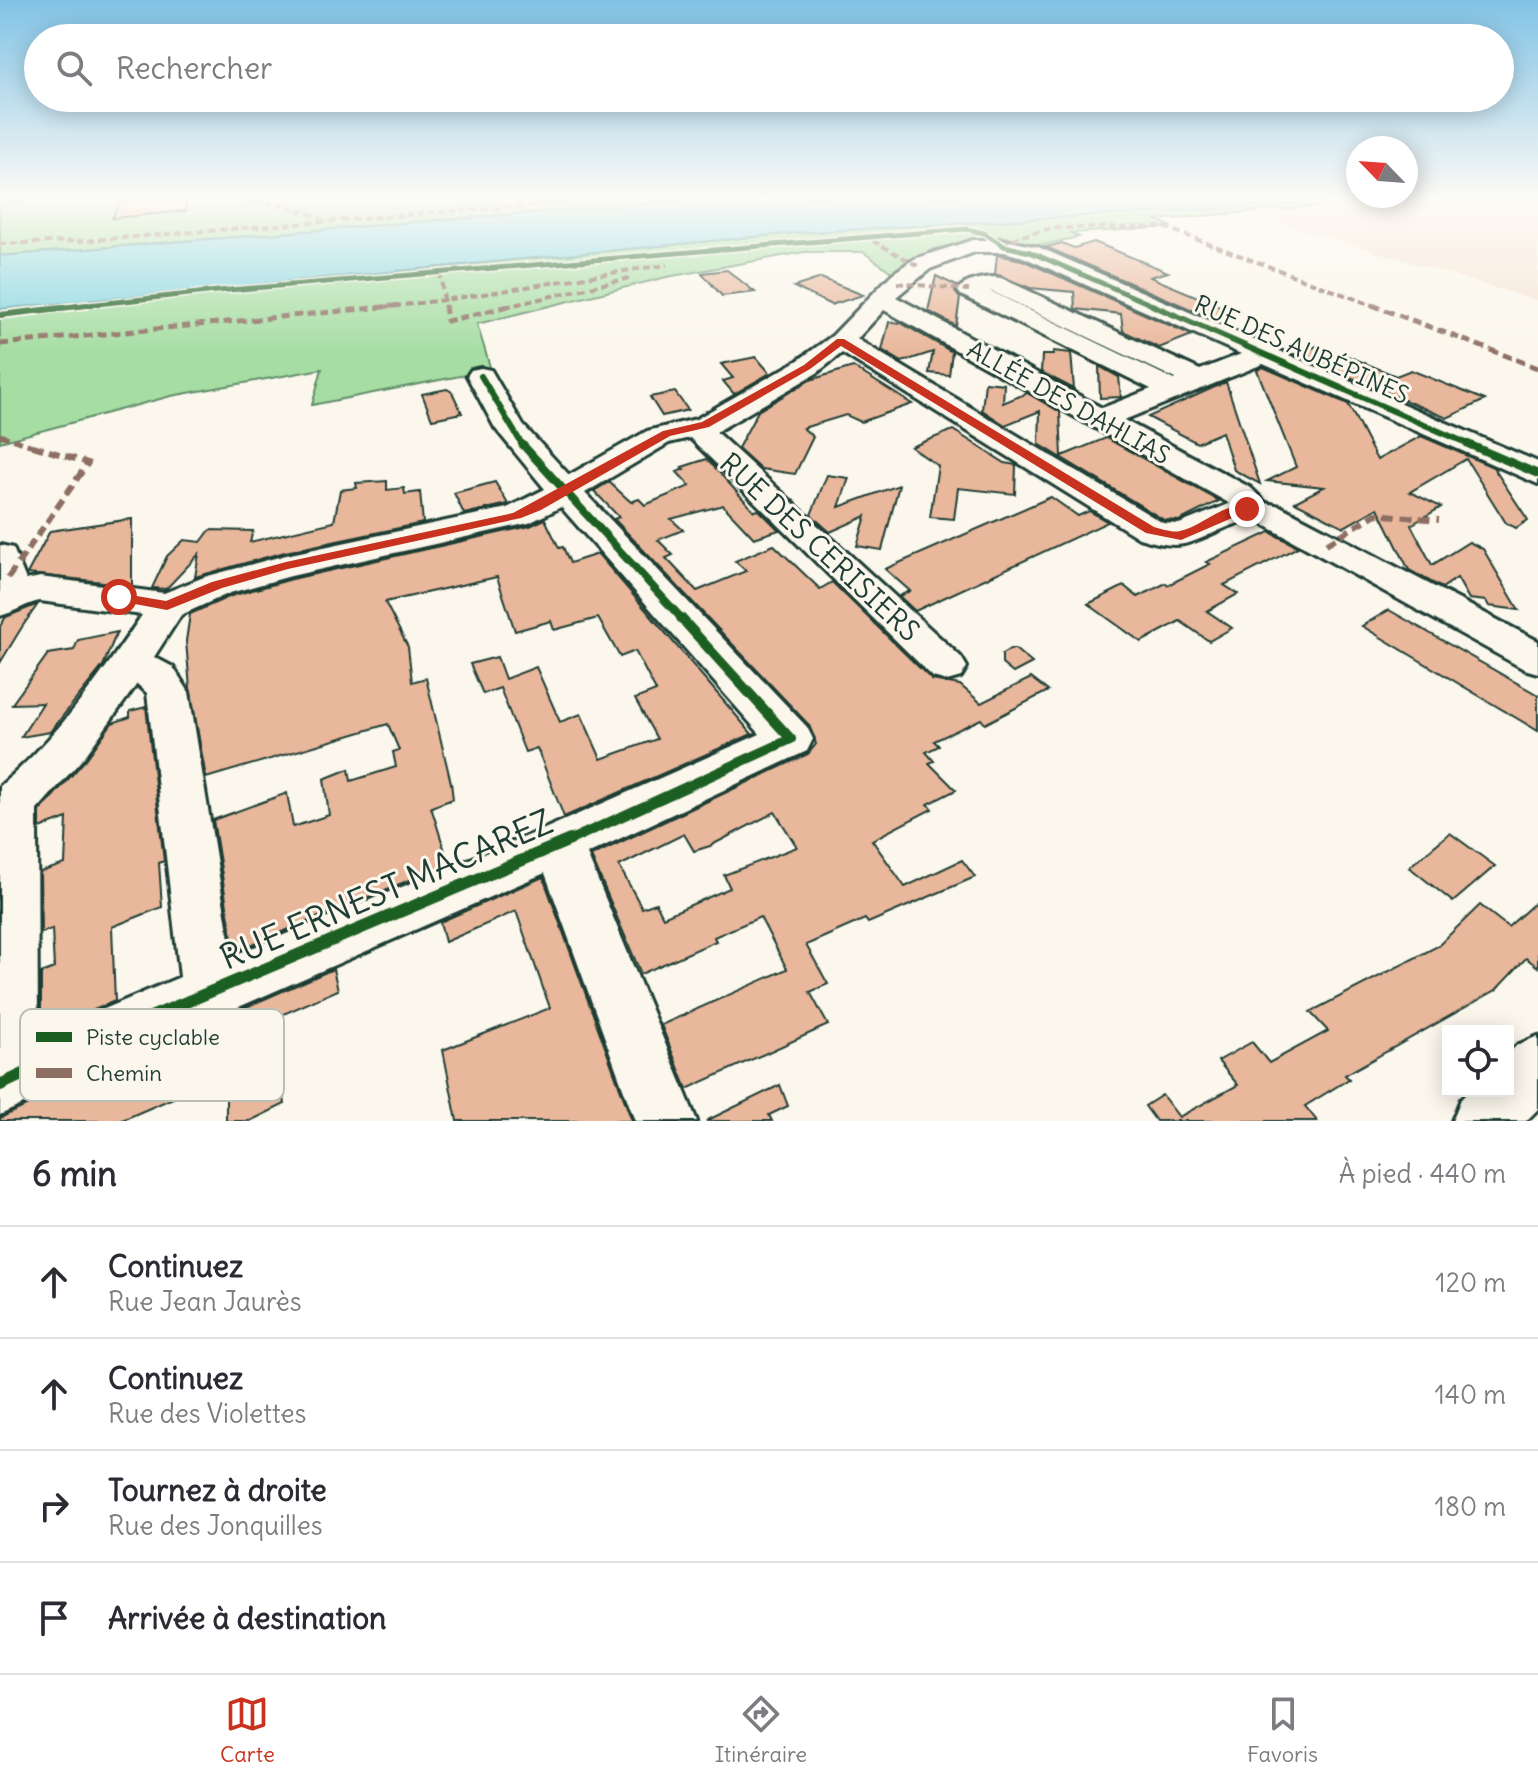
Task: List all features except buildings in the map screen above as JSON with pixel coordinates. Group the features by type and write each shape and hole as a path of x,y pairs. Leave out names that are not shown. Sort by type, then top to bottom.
{"street":[{"name":"RUE DES AUBÉPINES","path":"167,606 217,585 273,569 517,516 667,433 706,425 807,367 841,341 905,275 928,261 960,249"},
{"name":"RUE DES AUBÉPINES","path":"1018,249 1538,474"},
{"path":"993,283 1186,385 969,290 993,283"},
{"name":"ALLÉE DES DAHLIAS","path":"881,299 1239,495 1254,509 1274,515 1538,659"},
{"path":"841,341 1151,531 1181,536 1237,510 1254,509"},
{"path":"1101,419 1264,354"},
{"path":"481,376 510,428 564,492"},
{"name":"RUE DES CERISIERS","path":"706,425 701,432 706,440 947,667"},
{"name":"RUE ERNEST MACAREZ","path":"172,1009 559,845 791,739 564,492"},
{"path":"0,556 6,599 40,589 167,606 131,663 35,782 7,809 4,1083"},
{"path":"131,663 158,677 168,692 210,992"},
{"path":"559,845 666,1121"},
{"path":"1483,1121 1538,1066"}],"shaded area":[{"path":"1367,249 1538,249 1538,301"}],"green space":[{"path":"0,249 82,249 0,256"},
{"path":"624,249 933,249 893,273 863,252 804,252 667,277 477,324 491,370 312,405 322,369 171,396 0,442 0,309"}],"water":[{"path":"82,249 624,249 0,309 0,256"}],"marked path":[{"path":"888,249 918,266"},
{"path":"1223,249 1538,368"},
{"path":"0,344 440,302 601,273 667,265"},
{"path":"440,272 447,321 629,278"},
{"path":"897,283 969,290"},
{"path":"0,435 88,463 8,578"},
{"path":"1326,544 1376,514 1439,520"}],"cycle path":[{"path":"0,315 217,291 721,249"},
{"path":"1018,249 1538,474"},
{"path":"170,1009 559,845 791,739 523,445 481,376"},
{"path":"0,1085 20,1076"}],"route":[{"path":"119,597 167,606 217,585 286,566 517,516 667,433 706,425 807,367 841,341 1151,531 1163,535 1186,535 1237,510 1247,509"}]}
